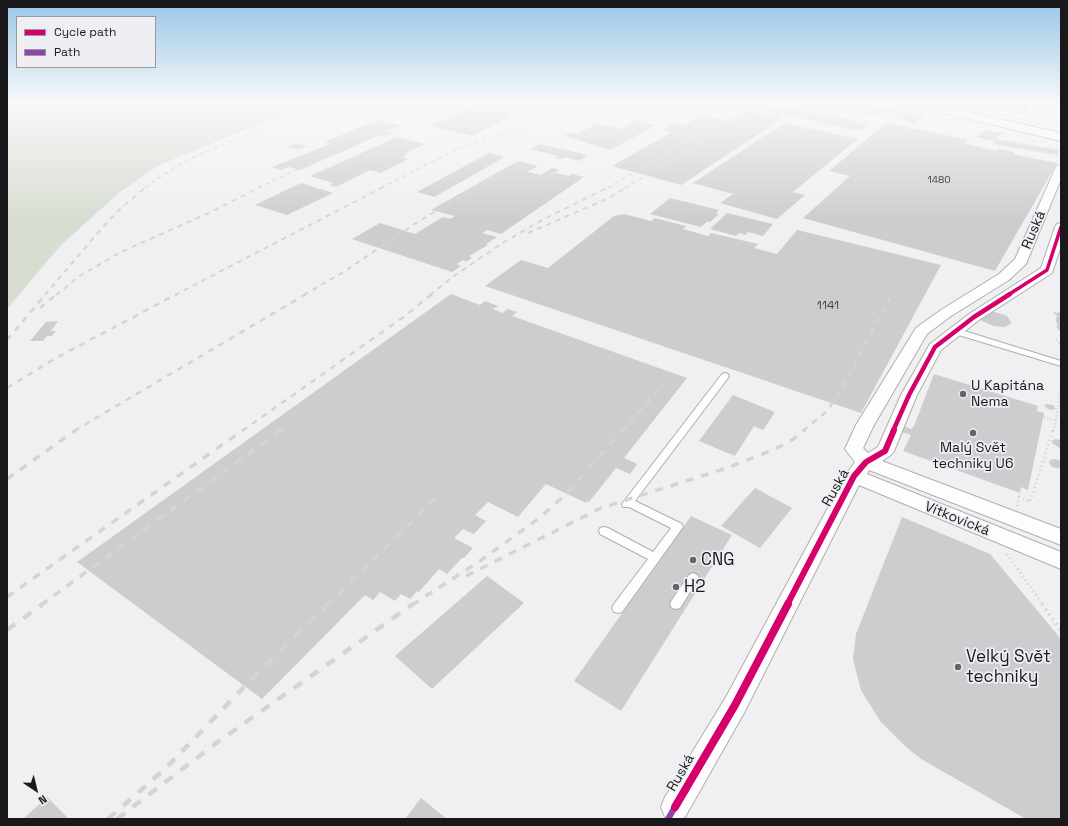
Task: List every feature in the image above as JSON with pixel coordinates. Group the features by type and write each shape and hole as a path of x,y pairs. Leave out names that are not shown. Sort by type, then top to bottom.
{"street":[{"name":"Ruská","path":"860,469 854,449 865,425 921,331 946,313 1004,277 1021,261 1059,174"},
{"name":"Ruská","path":"675,807 735,705 860,469 885,451 908,395 935,347 974,317 1047,270 1061,227"},
{"name":"Vítkovická","path":"860,469 1013,518 1061,537"},
{"name":"Vítkovická","path":"860,469 1008,539 1061,561"}],"lane":[{"path":"955,331 1061,364"},
{"path":"618,608 678,527 627,503 725,376"},
{"path":"604,531 655,558"},
{"path":"676,604 693,578"}],"path":[{"path":"1061,340 1056,340 1061,344"},
{"path":"1013,518 1019,497 1030,502 1056,421 1061,387"},
{"path":"1044,417 1056,421"},
{"path":"1008,539 1004,550 1013,565 1061,631"}],"shaded area":[{"path":"7,143 214,143 159,165 120,192 61,245 7,309"}],"building":[{"path":"326,143 363,143 300,170 289,167 281,170 272,167 330,144"},
{"path":"385,143 419,143 425,144 404,154 407,155 402,157 408,159 381,173 370,170 336,187 329,185 333,183 310,176"},
{"path":"586,143 624,143 610,150"},
{"path":"653,143 746,143 681,185 612,166"},
{"path":"754,143 854,143 793,192 805,195 777,219 720,203 733,194 693,183"},
{"path":"863,143 966,143 965,144 997,151 999,149 1014,152 1013,154 1057,163 995,271 803,218 850,176 829,171"},
{"path":"993,143 1016,143 1059,150 1058,155 993,144"},
{"path":"295,144 308,146 299,149 288,147"},
{"path":"539,144 588,155 579,161 565,157 562,159 556,158 558,156 530,149"},
{"path":"489,153 505,157 434,197 417,192"},
{"path":"518,161 538,166 527,172 541,175 552,168 559,170 548,177 556,173 569,176 572,174 584,177 501,234 487,230 482,233 497,237 486,244 488,245 469,256 472,258 466,262 463,260 457,264 461,266 452,272 352,239 380,223 415,234 443,217 450,219 455,216 431,210"},
{"path":"301,183 333,193 287,215 255,205"},
{"path":"670,198 719,210 716,213 719,214 710,222 708,221 701,227 650,214"},
{"path":"727,213 773,224 763,236 748,232 746,235 739,233 736,236 710,229"},
{"path":"624,214 651,221 655,218 686,226 683,229 708,236 711,233 758,244 754,248 777,254 797,230 941,265 861,413 485,286 521,260 548,268 614,216"},
{"path":"451,294 480,305 485,301 498,306 493,309 503,313 507,309 517,312 512,316 687,378 624,458 637,464 630,474 616,468 589,502 587,501 586,503 546,484 518,517 488,502 475,515 486,521 474,534 463,529 454,538 473,548 447,574 439,569 419,592 417,591 410,599 401,594 395,601 380,592 373,600 365,595 262,699 77,562"},
{"path":"1061,310 1061,332 1055,326 1058,327 1056,321 1057,315 1054,314 1054,312 1058,313"},
{"path":"992,311 1007,316 1011,324 1004,327 994,326 980,320"},
{"path":"58,321 51,331 56,331 52,336 47,336 43,341 30,341 46,322"},
{"name":"Malý Svět techniky U6","path":"934,374 1038,406 1037,411 1044,413 1028,490 1021,487 1020,493 903,451 911,435 902,432 904,426 911,429 914,426"},
{"path":"733,395 775,412 763,430 754,426 735,456 699,441"},
{"path":"1044,405 1053,405 1056,409 1048,409"},
{"path":"1055,439 1061,440 1061,449 1052,443"},
{"path":"1055,459 1061,461 1061,469 1052,467 1049,463 1050,460"},
{"path":"755,488 792,508 760,548 721,526"},
{"path":"691,516 732,535 621,711 574,681"},
{"name":"Velký Svět techniky","path":"902,517 990,554 1061,639 1061,819 1026,819 921,759 906,747 880,721 861,690 853,659 856,634"},
{"path":"487,576 524,603 432,689 395,656"},
{"path":"47,797 69,819 23,819"},
{"path":"421,798 447,819 405,819"}],"railway":[{"path":"145,188 155,180 190,159 229,143"},
{"path":"381,188 449,153 476,143"},
{"path":"608,188 684,143"},
{"path":"625,188 702,143"},
{"path":"259,188 343,148"},
{"path":"475,188 501,173"},
{"path":"45,295 101,229 119,210 146,187"},
{"path":"175,295 383,187"},
{"path":"304,295 345,271 416,223 477,187"},
{"path":"430,295 451,278 504,242 544,219 609,187"},
{"path":"528,233 609,198 627,187"},
{"path":"56,295 81,275 121,252 211,212 259,188"},
{"path":"7,340 46,294"},
{"path":"40,308 57,294"},
{"path":"7,388 56,358 177,294"},
{"path":"74,431 306,294"},
{"path":"242,431 405,316 432,294"},
{"path":"803,431 827,411 838,395 890,298"},
{"path":"622,431 664,384"},
{"path":"280,431 287,426"},
{"path":"7,479 76,430"},
{"path":"7,597 243,430"},
{"path":"41,605 281,430"},
{"path":"412,605 480,561 538,519 563,497 623,430"},
{"path":"466,576 601,508 727,468 773,450 792,440 805,430"},
{"path":"327,605 438,496"},
{"path":"7,630 43,604"},
{"path":"108,819 166,768 244,687 328,604"},
{"path":"117,819 219,741 413,604"}],"marked path":[{"path":"668,819 675,807"}],"cycle path":[{"path":"675,807 735,705 854,476 866,462 885,451 909,395 935,347 974,317 1047,270 1061,227"}],"place":[{"name":"U Kapitána Nema","path":"963,394"},
{"name":"Malý Svět techniky U6","path":"973,433"},
{"name":"CNG","path":"693,560"},
{"name":"H2","path":"676,587"},
{"name":"Velký Svět techniky","path":"958,667"}]}
